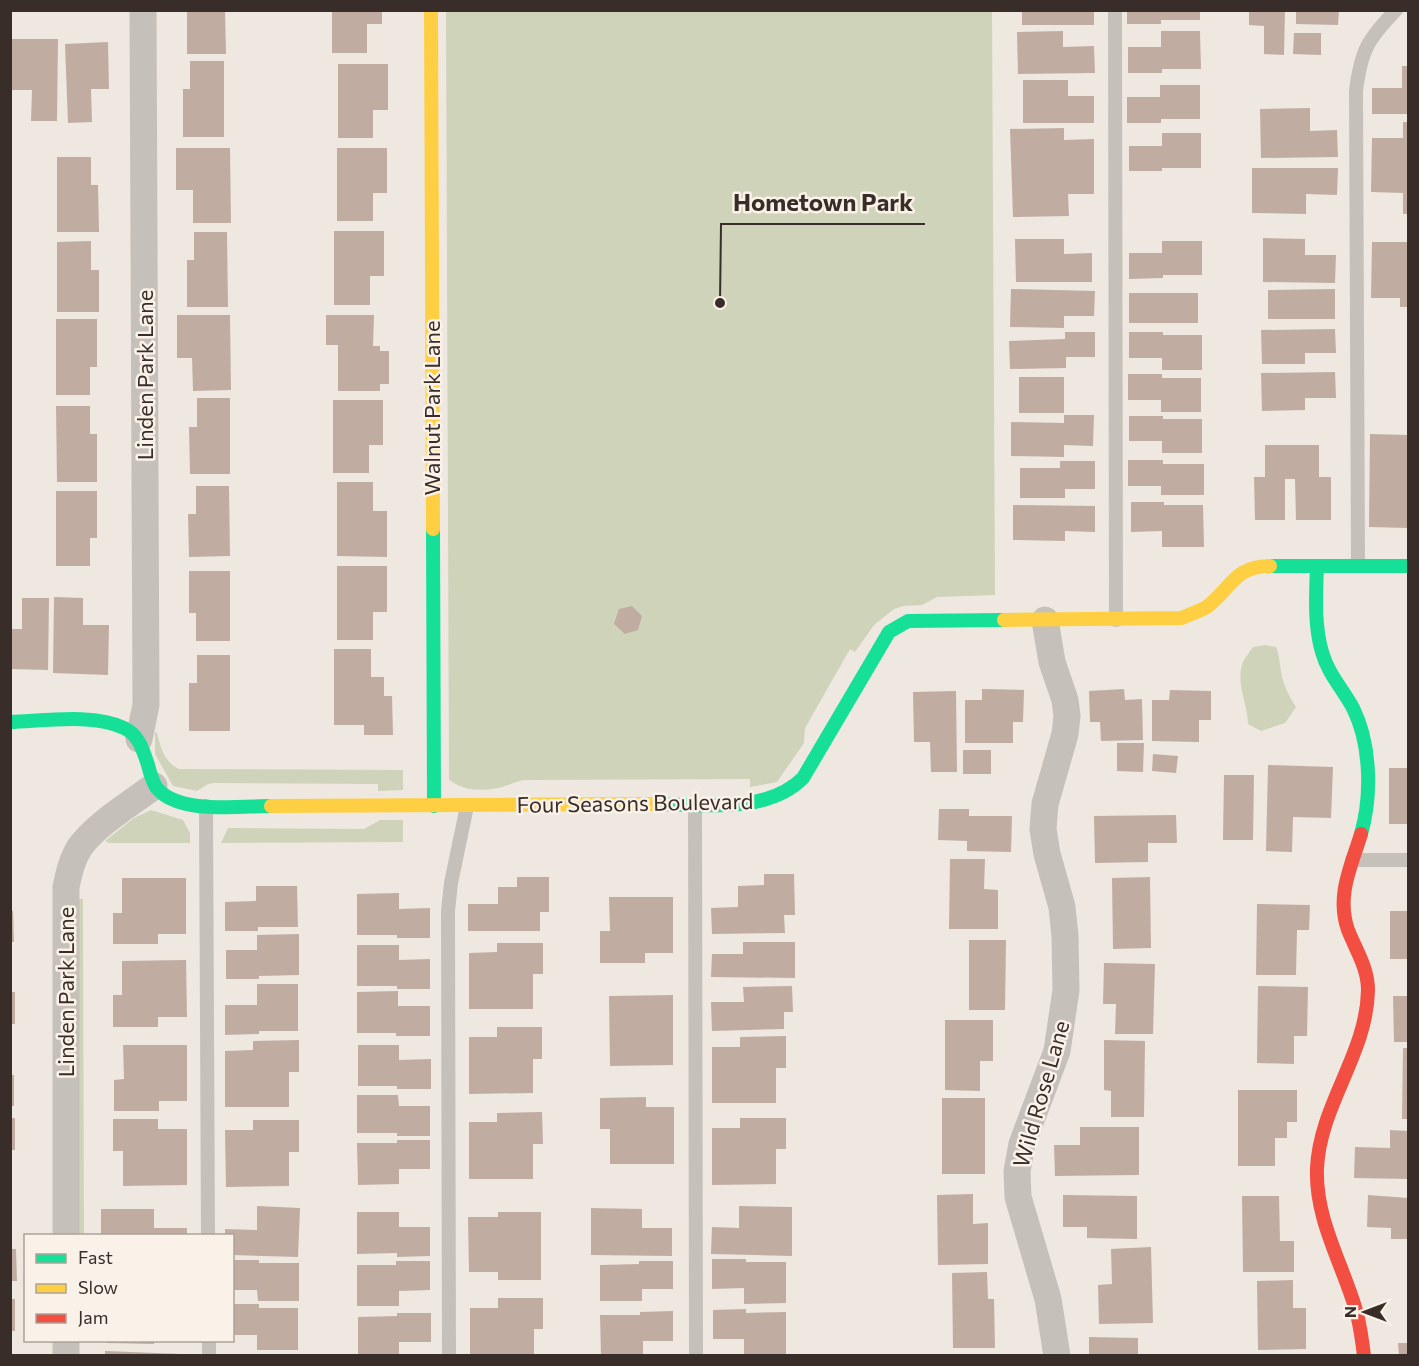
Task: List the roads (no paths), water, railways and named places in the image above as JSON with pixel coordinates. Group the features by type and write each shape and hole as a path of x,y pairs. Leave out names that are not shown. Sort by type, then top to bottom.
{"street":[{"name":"Linden Park Lane","path":"139,739 146,705 143,10"},
{"name":"Walnut Park Lane","path":"430,10 434,806"},
{"name":"Four Seasons Boulevard","path":"154,786 179,803 206,806 467,806 754,802 776,797 803,778 881,643 889,632 908,621 919,619 1182,618 1207,608 1242,572 1259,566 1408,566"},
{"path":"1317,566 1316,622 1319,643 1327,666 1356,715 1365,750 1367,799 1362,827 1350,860 1344,888 1344,915 1367,978 1366,1009 1362,1031 1330,1107 1320,1142 1317,1181 1318,1203 1323,1225 1352,1295 1360,1324 1364,1356"},
{"name":"Wild Rose Lane","path":"1045,620 1052,662 1065,700 1067,716 1065,734 1045,804 1043,829 1047,854 1062,907 1066,990 1057,1050 1022,1144 1017,1171 1018,1197 1048,1299 1057,1356"},
{"path":"10,722 104,722 126,729 139,739 154,786"},
{"name":"Linden Park Lane","path":"66,1234 66,887 71,865 80,847 94,832 154,786"}],"lane":[{"path":"1115,10 1116,620"},
{"path":"1358,566 1356,91 1362,53 1373,34 1396,10"},
{"path":"695,804 696,1356"},
{"path":"206,806 208,1234"},
{"path":"449,1356 448,911 451,883 467,806"},
{"path":"1350,860 1408,860"}],"place":[{"name":"Hometown Park","path":"720,303"}]}
